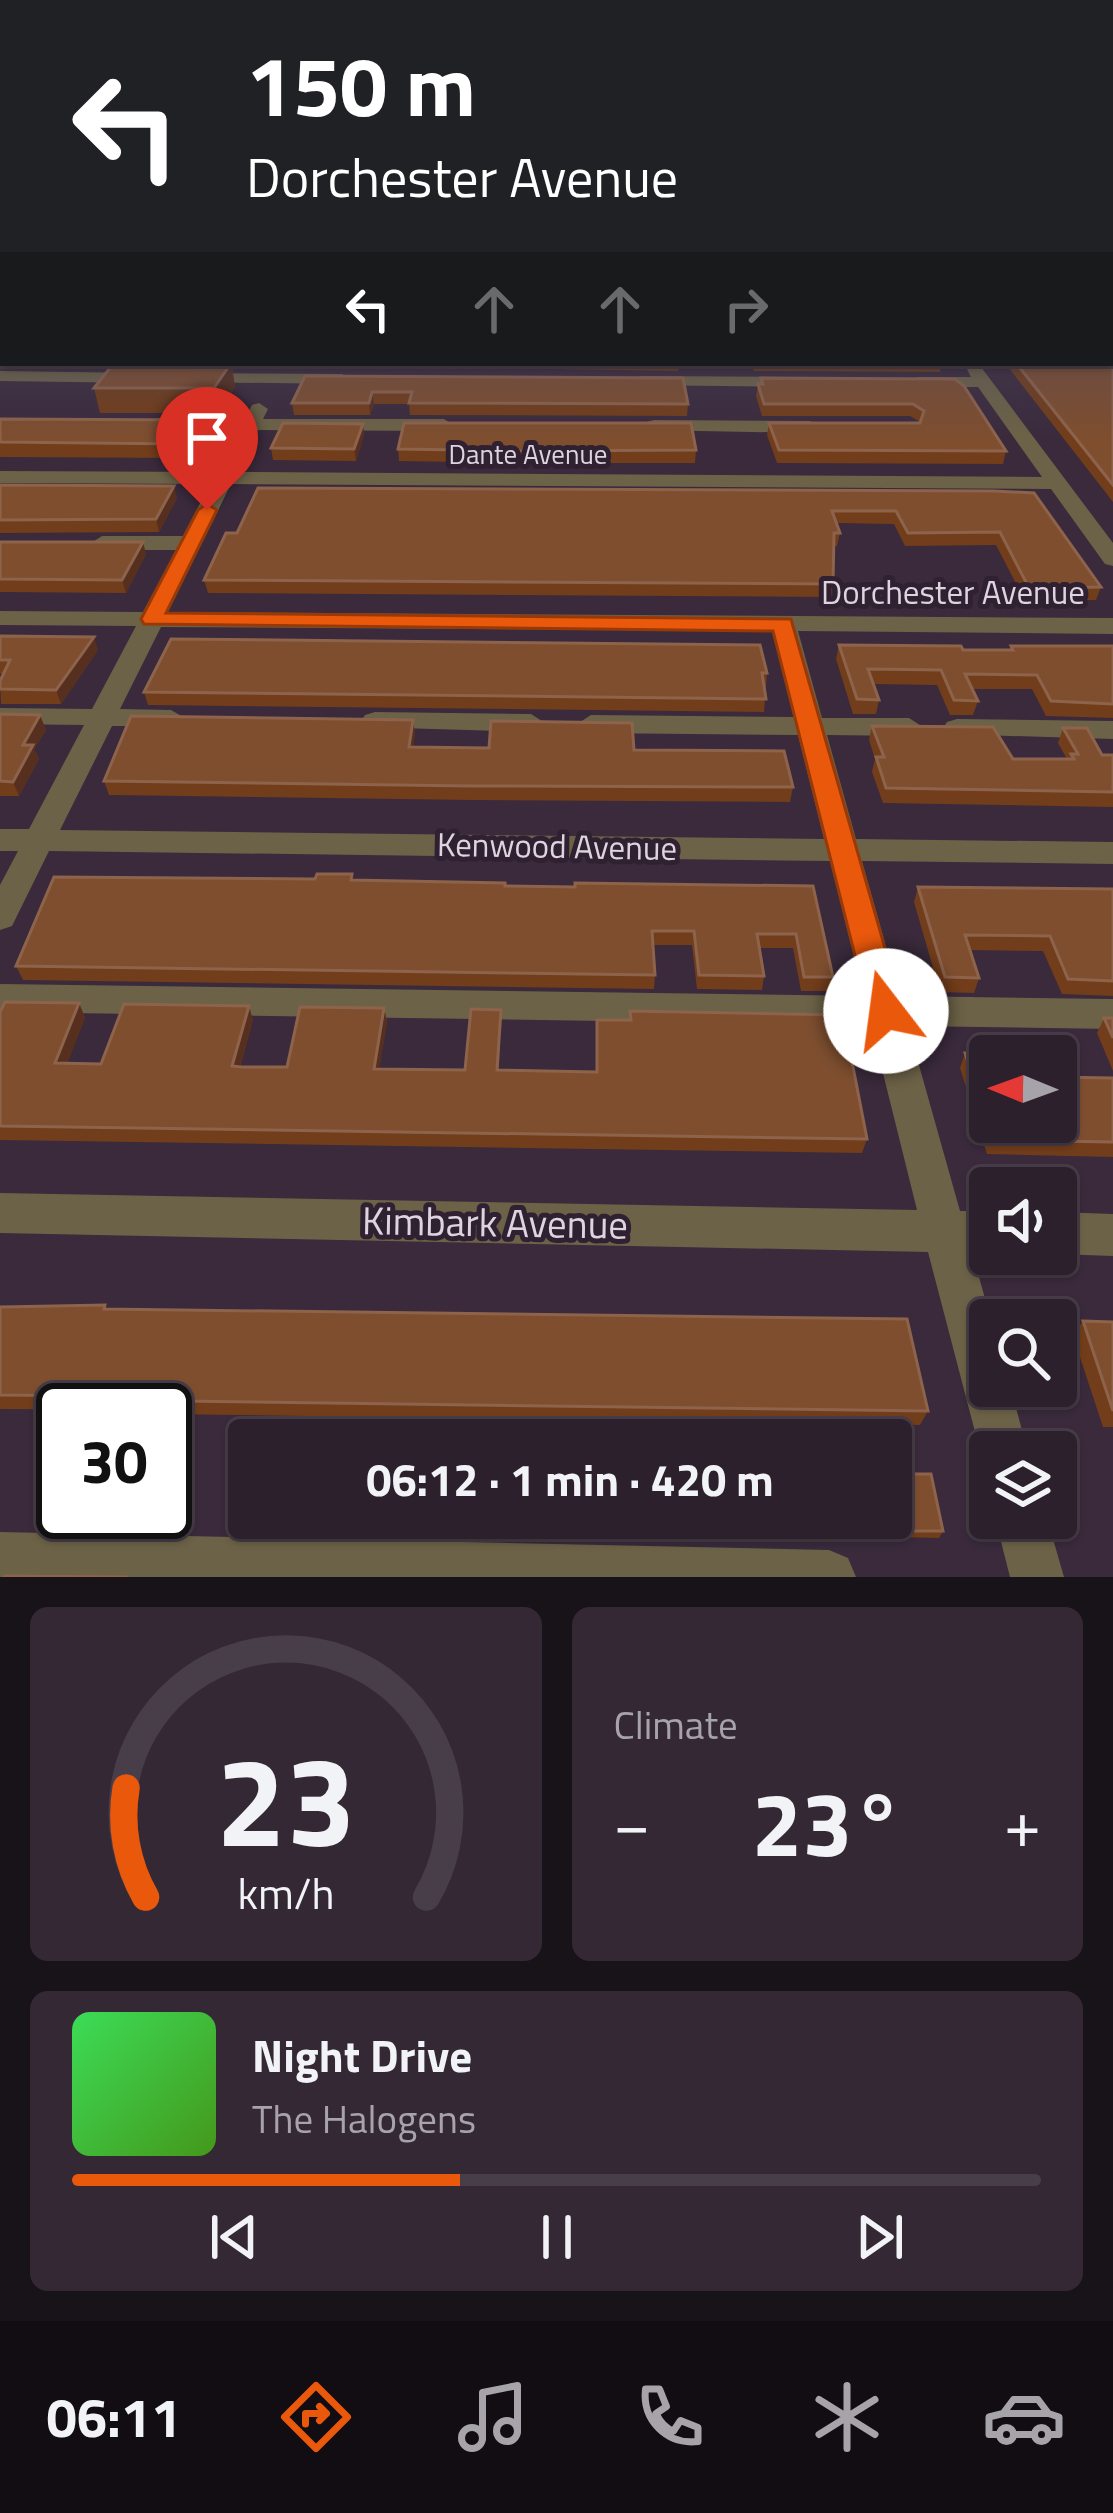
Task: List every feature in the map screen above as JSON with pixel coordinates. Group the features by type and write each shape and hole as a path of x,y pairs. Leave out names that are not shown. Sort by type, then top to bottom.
{"street":[{"path":"971,366 1113,559"},
{"path":"0,375 274,379 311,371 353,380"},
{"path":"628,381 718,372 816,382"},
{"path":"718,372 739,454"},
{"path":"0,917 274,379"},
{"path":"888,382 983,382"},
{"path":"137,424 458,425"},
{"path":"640,426 739,454 821,427"},
{"name":"Dante Avenue","path":"0,477 224,478 739,454 1057,483"},
{"path":"71,543 191,543"},
{"name":"Dorchester Avenue","path":"0,618 1113,626"},
{"path":"783,624 997,1431"},
{"path":"0,716 196,719"},
{"path":"338,721 1113,730"},
{"name":"Kenwood Avenue","path":"0,840 1113,853"},
{"path":"0,998 1113,1014"},
{"name":"Kimbark Avenue","path":"0,1214 969,1232"},
{"path":"1077,1234 1113,1235"},
{"path":"1027,1539 1037,1577"},
{"path":"0,1559 829,1577"}],"building":[{"path":"112,366 229,366 214,388 94,388"},
{"path":"1018,366 1113,366 1113,485"},
{"path":"305,376 683,378 688,404 409,403 412,392 372,392 369,403 292,403"},
{"path":"761,378 955,379 1006,451 779,450 769,423 920,423 924,411 913,404 764,404 758,384 763,384"},
{"path":"0,419 196,420 181,444 0,442"},
{"path":"283,423 363,424 354,449 271,448"},
{"path":"404,423 691,423 696,450 398,449"},
{"path":"0,485 174,486 156,519 0,520"},
{"path":"258,488 1034,493 1101,587 1029,588 1000,532 908,533 896,511 832,511 840,533 834,533 833,584 204,580 226,533 237,533"},
{"path":"0,542 143,542 122,580 0,579"},
{"path":"0,636 94,637 56,690 0,689 10,660 0,660"},
{"path":"171,639 760,645 767,673 762,673 766,699 144,692"},
{"path":"839,645 961,646 963,650 1113,646 1113,704 1051,701 1037,675 965,674 978,701 954,700 941,670 868,669 879,700 857,699"},
{"path":"0,714 40,715 23,745 33,745 13,782 0,781"},
{"path":"131,716 413,720 409,747 489,748 491,721 632,723 634,750 784,751 793,787 104,781"},
{"path":"872,726 993,727 1013,759 1074,759 1071,754 1078,754 1063,728 1087,728 1102,755 1113,755 1113,792 886,788 876,757 884,757"},
{"path":"317,874 352,874 351,880 505,886 813,886 833,977 804,977 796,934 757,934 764,976 699,975 694,931 652,931 655,975 16,966 54,877 315,879"},
{"path":"918,887 1113,889 1113,981 1068,979 1050,936 965,935 979,978 945,977"},
{"path":"5,1002 79,1003 55,1063 101,1064 124,1004 249,1006 232,1066 241,1067 287,1067 300,1007 384,1008 374,1069 465,1070 471,1009 501,1010 497,1070 597,1072 597,1020 631,1020 630,1011 843,1015 867,1139 0,1126 0,1012"},
{"path":"1077,1077 1113,1078 1113,1142 1077,1141"},
{"path":"0,1307 907,1319 928,1411 192,1401 192,1383 36,1383 36,1395 0,1395"},
{"path":"1083,1321 1113,1322 1113,1411"},
{"path":"912,1474 931,1474 943,1531 912,1531"}],"route":[{"path":"207,510 152,619 783,624 886,1011"}]}
